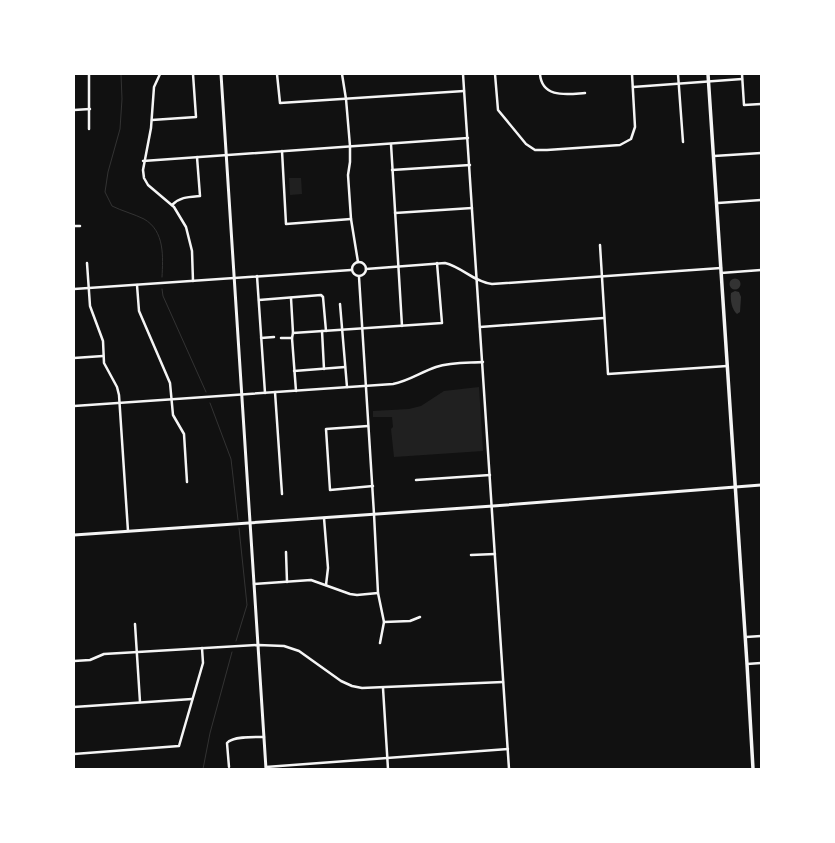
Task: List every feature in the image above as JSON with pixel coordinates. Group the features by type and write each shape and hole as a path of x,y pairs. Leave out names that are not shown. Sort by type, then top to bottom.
{"main road":[{"path":"708,74 718,203 727,366 748,664 753,769"}],"street":[{"path":"89,74 89,129"},
{"path":"160,74 154,87 152,120 143,170 144,178 148,185 172,205 180,214 190,239 193,281"},
{"path":"152,120 196,117 194,74"},
{"path":"221,74 266,768 508,749"},
{"path":"277,74 280,103 464,91"},
{"path":"342,74 346,99 350,146 348,175 351,219 358,262"},
{"path":"463,74 493,506 509,769"},
{"path":"494,74 498,110 526,144 535,150 620,145 632,139 635,127 632,74"},
{"path":"540,74 544,85 551,92 563,95 585,93"},
{"path":"678,74 683,142"},
{"path":"742,74 744,105 761,104"},
{"path":"632,87 742,79"},
{"path":"74,110 90,109"},
{"path":"144,161 468,138"},
{"path":"391,144 402,326"},
{"path":"282,151 286,224 351,219"},
{"path":"714,156 761,153"},
{"path":"172,205 182,197 200,196 197,157"},
{"path":"392,170 470,165"},
{"path":"718,203 761,200"},
{"path":"395,212 472,208"},
{"path":"74,226 80,226"},
{"path":"600,245 608,374 727,366"},
{"path":"358,262 364,265 366,269"},
{"path":"351,270 352,265 358,262"},
{"path":"87,263 90,306 102,341 104,363 117,387 120,403 128,531"},
{"path":"366,269 437,263 452,264 477,280 492,284 721,268"},
{"path":"294,333 442,324 437,263"},
{"path":"359,277 365,273 366,269"},
{"path":"74,289 351,270"},
{"path":"351,270 353,274 359,277"},
{"path":"721,273 761,270"},
{"path":"257,276 265,393"},
{"path":"359,277 378,593 384,622 380,643"},
{"path":"137,285 139,311 170,383 173,415 184,434 187,482"},
{"path":"259,300 321,295 323,297 326,331"},
{"path":"291,298 296,391"},
{"path":"340,304 347,387"},
{"path":"480,327 604,318"},
{"path":"322,331 324,368"},
{"path":"261,338 274,337"},
{"path":"281,338 292,338"},
{"path":"74,358 103,356"},
{"path":"74,406 401,383 435,367 446,364 482,362"},
{"path":"294,371 345,367"},
{"path":"275,392 282,494"},
{"path":"368,426 326,430 330,490 372,486"},
{"path":"416,480 490,475"},
{"path":"74,535 493,506 761,485"},
{"path":"324,518 328,568 326,585"},
{"path":"286,552 287,582"},
{"path":"471,555 495,554"},
{"path":"254,584 311,580 350,594 357,595 378,593"},
{"path":"384,622 410,621 420,617"},
{"path":"135,624 140,702"},
{"path":"746,637 761,636"},
{"path":"74,661 90,660 104,654 258,645 284,646 299,651 341,681 352,686 362,688 503,682"},
{"path":"74,754 179,746 203,663 202,648"},
{"path":"748,664 761,663"},
{"path":"383,688 388,769"},
{"path":"74,707 192,699"},
{"path":"229,767 227,746 230,740 264,737"}],"shaded area":[{"path":"289,178 301,178 302,194 290,195"},
{"path":"733,279 737,279 739,280 739,288 733,289 730,286 730,282"},
{"path":"735,291 739,292 741,297 740,312 737,314 731,299 731,293"},
{"path":"479,387 483,451 394,457 391,429 393,427 392,417 373,417 373,411 409,409 421,406 444,391"}],"waterway":[{"path":"121,74 122,99 120,129 108,172 105,192 112,206 144,219 156,230 161,245 163,261 162,277"},
{"path":"162,289 163,296 206,392"},
{"path":"210,403 231,459 238,520"},
{"path":"236,641 247,605 239,528"},
{"path":"203,769 210,733 232,652"}]}
